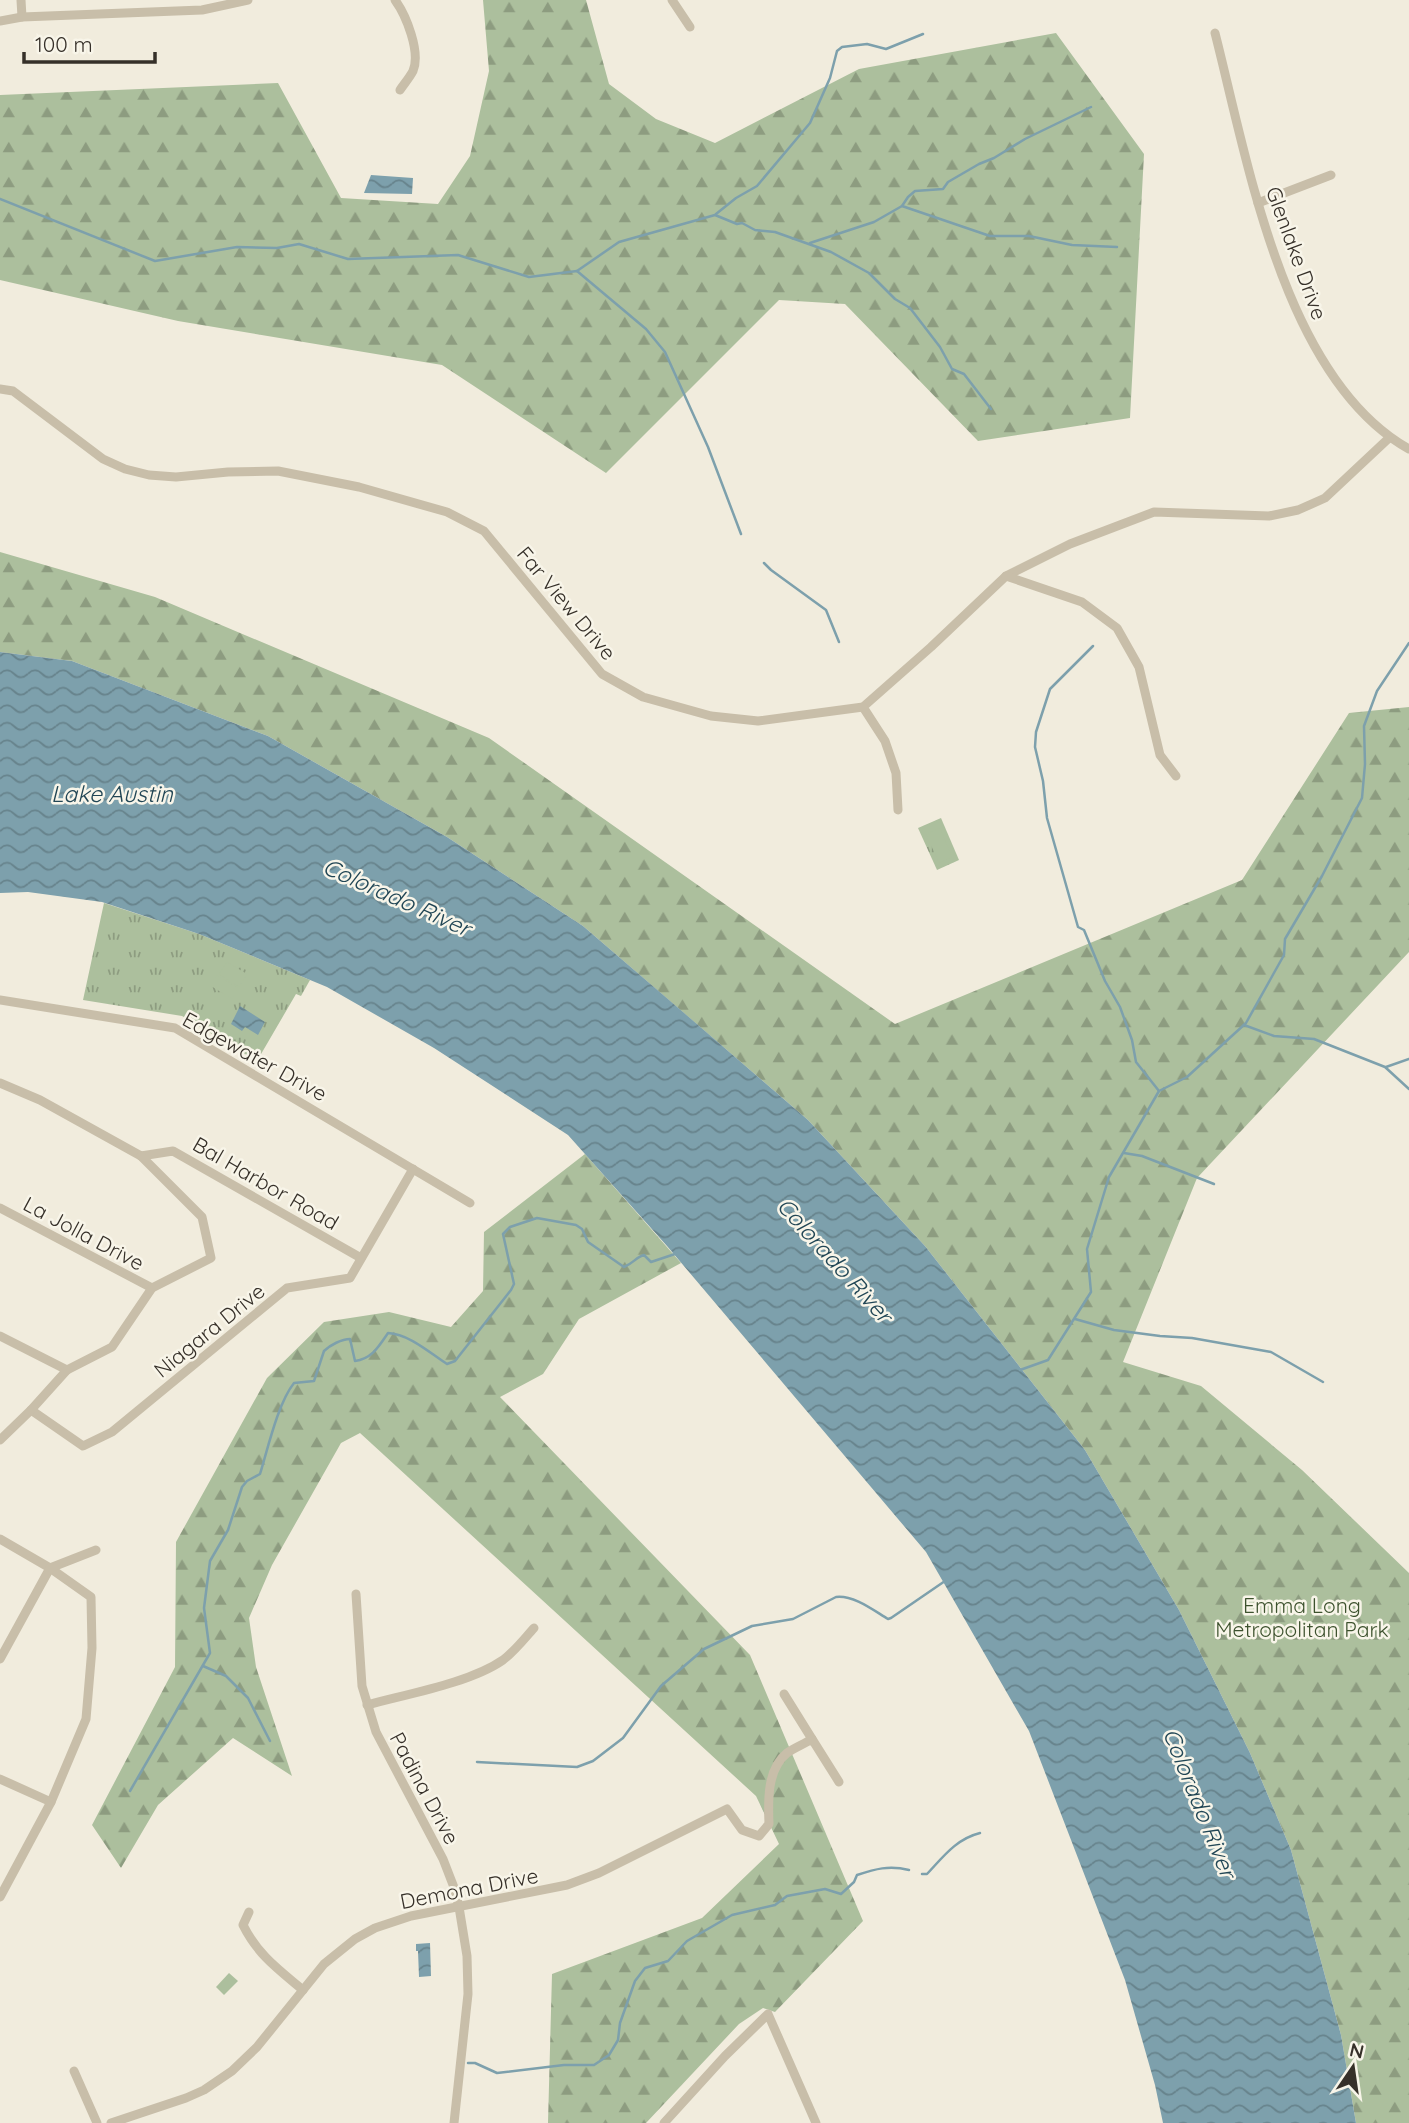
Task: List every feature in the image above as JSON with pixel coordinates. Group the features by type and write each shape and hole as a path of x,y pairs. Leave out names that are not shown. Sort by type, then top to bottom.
{"street":[{"path":"21,0 22,17"},
{"path":"0,21 178,5 222,7 248,0"},
{"path":"395,0 409,24 415,58 414,69 400,90"},
{"path":"672,0 690,27"},
{"name":"Glenlake Drive","path":"1215,33 1258,203 1290,294 1309,337 1343,391 1362,414 1389,438 1409,449"},
{"path":"1258,203 1331,176"},
{"name":"Far View Drive","path":"0,389 13,391 103,459 125,469 149,475 176,477 278,471 359,487 447,512 484,531 602,674 643,697 710,716 758,721 863,707"},
{"path":"898,810 896,773 889,751 863,707 1006,576 1070,544 1154,512 1269,516 1298,510 1325,498 1389,438"},
{"path":"1006,576 1082,602 1117,628 1139,667 1160,755 1176,776"},
{"name":"Edgewater Drive","path":"0,1000 175,1028 470,1203"},
{"path":"0,1083 40,1100 141,1156 202,1217 211,1258 152,1288 112,1347 67,1370 0,1440"},
{"name":"Bal Harbor Road","path":"141,1156 173,1151 362,1258"},
{"name":"Niagara Drive","path":"31,1410 83,1447 112,1432 287,1288 350,1278 414,1169"},
{"name":"La Jolla Drive","path":"0,1208 152,1288"},
{"path":"0,1336 67,1370"},
{"path":"0,1539 50,1567 91,1597 92,1648 86,1719 51,1802 0,1897"},
{"path":"0,1659 50,1567 96,1550"},
{"name":"Padina Drive","path":"356,1594 360,1668 367,1705 376,1732 446,1866 459,1907 467,1956 468,1994 454,2123"},
{"path":"367,1705 486,1670 515,1650 534,1628"},
{"path":"784,1694 839,1782"},
{"name":"Demona Drive","path":"111,2123 174,2103 219,2080 242,2063 257,2047 324,1964 341,1949 375,1928 411,1916 567,1885 598,1873 727,1809 742,1830 759,1836 769,1824 768,1807 773,1773 785,1755 812,1739"},
{"path":"0,1779 51,1802"},
{"path":"249,1912 243,1925 258,1951 303,1990"},
{"path":"664,2123 725,2056 768,2014 816,2123"},
{"path":"74,2071 97,2123"}],"green space":[{"path":"483,0 586,0 609,84 656,119 715,143 859,69 1056,33 1144,154 1130,418 978,441 845,304 779,300 606,473 442,365 178,321 0,280 0,95 278,83 341,198 438,204 470,156 489,71"},
{"name":"Emma Long Metropolitan Park","path":"0,552 155,597 489,738 895,1024 1242,880 1349,713 1409,707 1409,952 1197,1178 1123,1362 1201,1386 1302,1470 1409,1573 1409,2123 1356,2123 1341,2035 1291,1850 1250,1753 1179,1610 1085,1450 925,1246 808,1120 583,926 447,837 268,736 72,661 0,652"},
{"path":"941,818 959,860 937,870 918,828"},
{"path":"940,828 952,857 939,863 926,834"},
{"path":"104,903 199,934 310,980 301,996 296,994 257,1061 182,1016 83,1000"},
{"path":"227,962 247,974 239,987 219,974"},
{"path":"217,975 238,988 232,999 211,986"},
{"path":"585,1154 681,1263 579,1319 543,1374 500,1397 750,1655 863,1921 775,2012 763,2008 739,2024 646,2123 548,2123 552,1974 702,1918 779,1844 756,1796 360,1433 341,1443 272,1565 249,1618 256,1667 292,1776 233,1738 158,1805 121,1868 92,1825 175,1667 176,1542 267,1378 324,1322 389,1312 451,1327 483,1291 484,1232"},
{"path":"229,1973 238,1981 224,1995 216,1987"}],"water":[{"path":"371,175 413,178 412,194 364,193"},
{"name":"Lake Austin","path":"0,652 72,661 268,736 447,837 583,926 808,1120 925,1246 1085,1450 1179,1610 1250,1753 1291,1850 1341,2035 1356,2123 1163,2123 1125,1980 1029,1731 926,1552 667,1246 568,1135 434,1048 327,987 199,934 102,902 28,892 0,893"},
{"path":"240,1006 265,1022 258,1035 245,1027 242,1031 231,1024"},
{"path":"430,1943 431,1976 419,1977 416,1944"}],"waterway":[{"path":"716,214 757,186 810,123 830,78 837,51 842,47 867,44 886,49 923,34"},
{"path":"810,243 874,222 902,206 915,191 943,189 948,182 979,164 1091,107"},
{"path":"0,199 155,261 237,247 277,248 299,244 348,259 458,255 529,277 577,271 646,329 665,352 708,447 741,534"},
{"path":"902,206 990,236 1029,236 1072,245 1117,247"},
{"path":"577,271 619,242 715,215 755,230 775,232 831,252 869,273 895,299 910,308 940,347 952,369 964,374 991,409"},
{"path":"764,563 826,610 839,642"},
{"path":"1020,1370 1048,1360 1091,1292 1087,1249 1109,1177 1159,1091 1187,1077 1246,1023 1284,955 1285,939 1322,876 1362,798 1364,726 1377,691 1409,643"},
{"path":"1093,646 1050,689 1036,732 1035,747 1043,781 1047,818 1078,927 1084,930 1105,981 1120,1007 1132,1040 1136,1062 1159,1091"},
{"path":"1244,1025 1274,1036 1314,1039 1385,1067 1409,1089"},
{"path":"1386,1067 1409,1059"},
{"path":"1124,1153 1142,1156 1214,1184"},
{"path":"130,1791 210,1653 204,1608 210,1561 228,1530 242,1487 260,1474 274,1426 288,1392 294,1383 314,1381 324,1351 336,1343 350,1339 355,1361 361,1360 375,1351 388,1333 411,1340 447,1364 455,1361 514,1284 503,1234 510,1227 537,1218 576,1225 582,1229 588,1242 624,1267 644,1255 651,1262 675,1254"},
{"path":"1075,1319 1114,1330 1192,1338 1271,1352 1323,1382"},
{"path":"477,1762 577,1767 593,1761 623,1738 661,1686 704,1649 752,1626 793,1619 836,1597 856,1601 888,1619 945,1581"},
{"path":"203,1666 226,1676 248,1698 270,1741"},
{"path":"922,1874 927,1874 957,1844 980,1833"},
{"path":"468,2063 475,2063 497,2073 564,2065 594,2065 609,2055 618,2040 620,2023 635,1981 645,1968 668,1961 687,1941 732,1915 775,1905 787,1896 825,1889 841,1894 854,1882 857,1875 882,1868 909,1870"}],"water label":[{"name":"Colorado River","path":"397,897"},
{"name":"Colorado River","path":"835,1260"},
{"name":"Colorado River","path":"1200,1803"}]}
